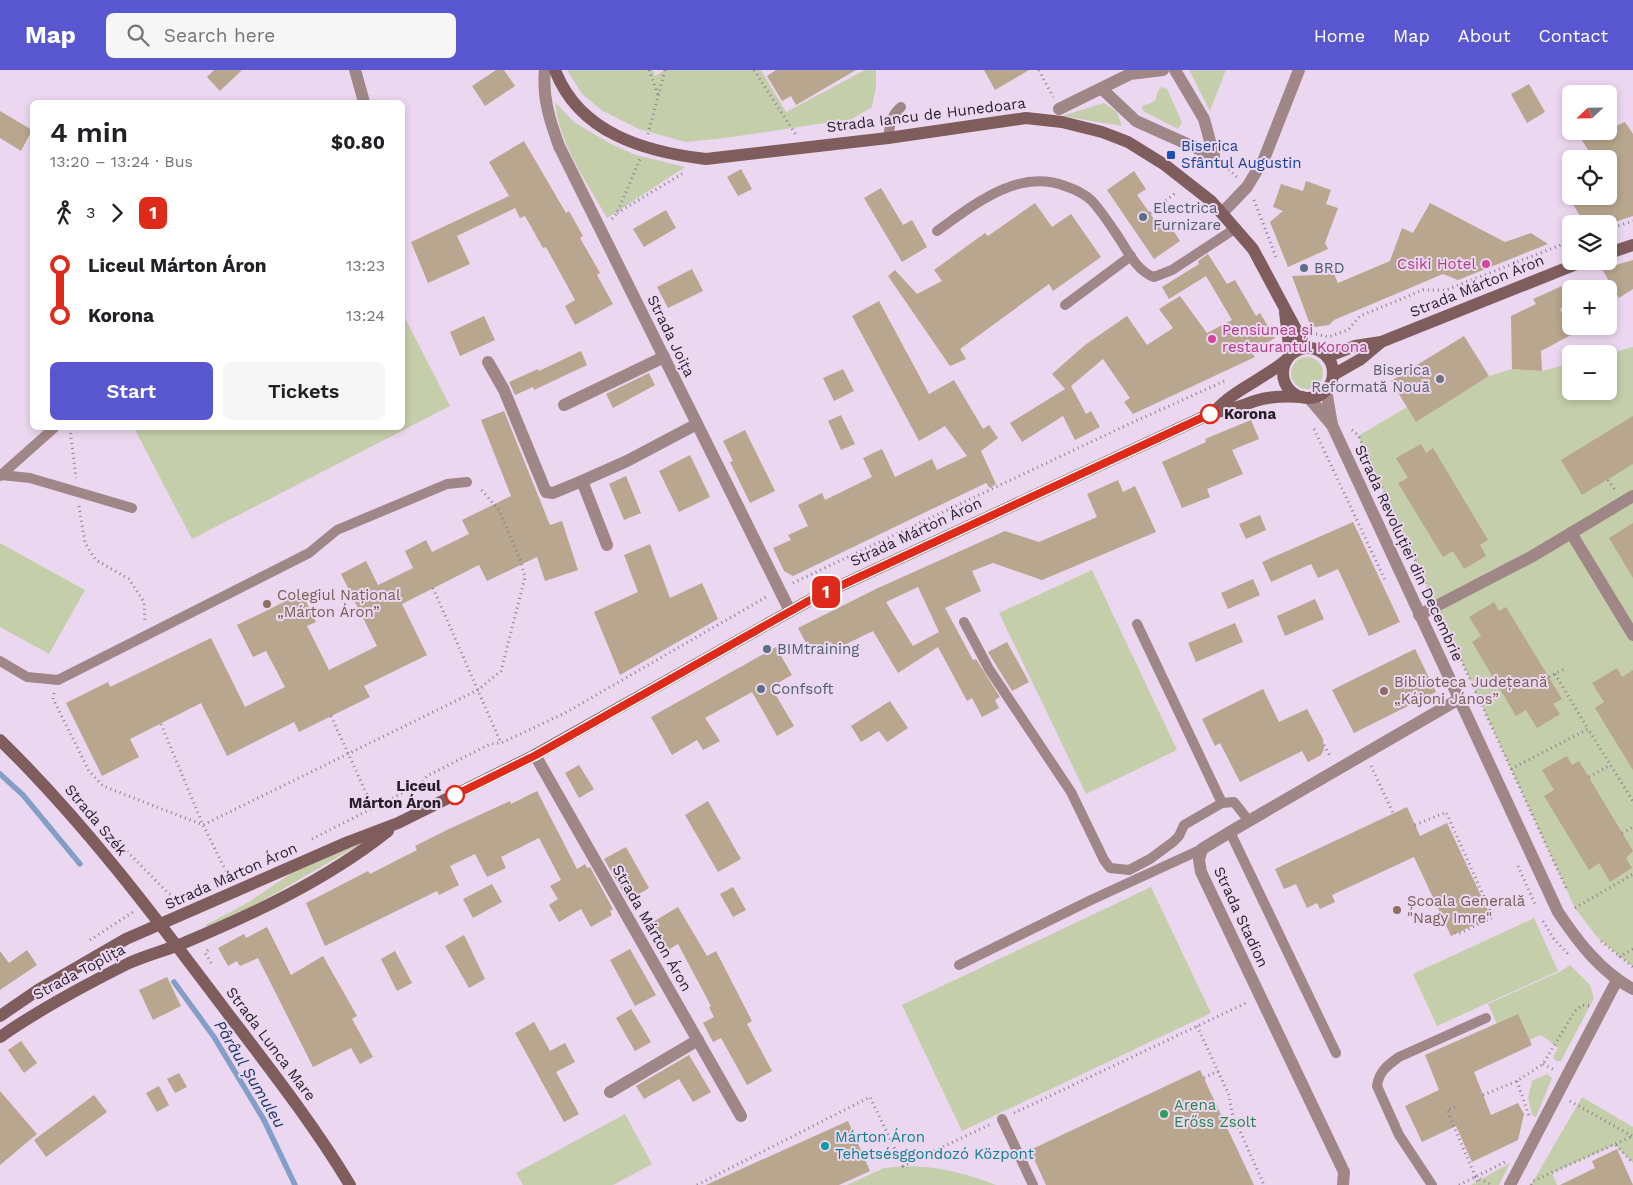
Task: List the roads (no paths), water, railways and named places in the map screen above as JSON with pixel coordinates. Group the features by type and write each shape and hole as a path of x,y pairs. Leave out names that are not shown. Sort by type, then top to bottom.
{"main road":[{"name":"Strada Iancu de Hunedoara","path":"555,70 565,91 578,108 595,122 619,137 644,148 676,155 706,158 888,138 1026,118 1079,125 1128,142 1198,189 1236,228 1264,267 1306,348"},
{"path":"1617,250 1633,245"},
{"name":"Strada Márton Áron","path":"1381,342 1562,270"},
{"name":"Strada Iancu de Hunedoara","path":"1285,310 1288,357"},
{"path":"1327,357 1355,346 1381,342"},
{"path":"1332,375 1361,359 1381,342"},
{"path":"1306,348 1321,352 1327,357 1332,375 1326,390 1306,398 1291,392 1282,373 1288,357 1306,348"},
{"name":"Strada Márton Áron","path":"162,925 293,866 398,823 536,755 790,611 876,568 1214,412 1223,402 1260,379 1288,357"},
{"name":"Strada Márton Áron","path":"1214,412 1229,412 1256,400 1287,396 1306,398"},
{"name":"Strada Szék","path":"0,740 74,818 162,925"},
{"name":"Strada Márton Áron","path":"178,945 306,887 356,856 398,823"},
{"name":"Strada Lunca Mare","path":"162,925 309,1122 350,1185"},
{"name":"Strada Toplița","path":"0,1016 38,990 111,947 162,925"},
{"name":"Strada Toplița","path":"0,1037 25,1020 130,963 178,945"}],"street":[{"path":"355,70 363,100"},
{"name":"Strada Joița","path":"546,70 544,85 548,115 559,146 790,611"},
{"path":"1059,109 1130,74 1163,70"},
{"path":"1102,89 1136,120 1214,156 1204,119 1176,70"},
{"path":"1222,213 1247,187 1264,158 1298,70"},
{"path":"564,404 664,358"},
{"path":"488,362 504,390 546,492 553,493 627,461 697,424"},
{"name":"Strada Revoluției din Decembrie","path":"1326,390 1332,425 1558,912 1586,949 1617,980 1633,989"},
{"name":"Strada Revoluției din Decembrie","path":"1306,398 1332,425"},
{"path":"582,481 608,545"},
{"path":"1420,615 1571,533 1633,496"},
{"path":"1571,533 1633,635"},
{"path":"1202,849 1459,699"},
{"name":"Strada Márton Áron","path":"536,755 741,1116"},
{"name":"Strada Stadion","path":"1202,849 1199,860 1201,872 1344,1172 1343,1185"},
{"path":"1510,1185 1617,980"},
{"path":"610,1092 698,1040"}],"lane":[{"path":"888,138 891,120 895,112 901,107"},
{"path":"937,231 986,198 1012,185 1029,181 1052,181 1074,190 1091,200 1131,256 1148,275 1154,277 1162,275 1236,228"},
{"path":"1065,305 1131,256"},
{"path":"0,476 52,430"},
{"path":"0,476 30,478 132,508"},
{"path":"0,662 27,677 58,680 309,553 337,530 447,484 467,482"},
{"path":"964,622 989,669 1062,777 1104,860 1110,868 1129,870 1150,859 1173,842 1179,836 1184,825 1222,803 1234,802 1250,821"},
{"path":"1137,624 1222,803"},
{"path":"1230,832 1336,1053"},
{"path":"959,965 1091,900 1202,849"},
{"path":"1432,1185 1399,1135 1377,1086 1378,1078 1387,1066 1399,1057 1486,1018"},
{"path":"1002,1119 1033,1185"}],"waterway":[{"name":"Pârâul Șumuleu","path":"0,774 23,795 80,864"},
{"name":"Pârâul Șumuleu","path":"174,982 214,1037 264,1120 295,1185"}],"place":[{"name":"Biserica Sfântul Augustin","path":"1171,155"},
{"name":"Electrica Furnizare","path":"1143,217"},
{"name":"Csiki Hotel","path":"1486,264"},
{"name":"BRD","path":"1304,268"},
{"name":"Pensiunea și restaurantul Korona","path":"1212,339"},
{"name":"Biserica Reformată Nouă","path":"1440,379"},
{"name":"Korona","path":"1210,414"},
{"name":"Colegiul Național „Márton Áron”","path":"267,604"},
{"name":"BIMtraining","path":"767,649"},
{"name":"Confsoft","path":"761,689"},
{"name":"Biblioteca Județeană „Kájoni János”","path":"1384,691"},
{"name":"Liceul Márton Áron","path":"455,795"},
{"name":"Școala Generală \"Nagy Imre\"","path":"1397,910"},
{"name":"Arena Erőss Zsolt","path":"1164,1114"},
{"name":"Márton Áron Tehetsésggondozó Központ","path":"825,1146"}]}
